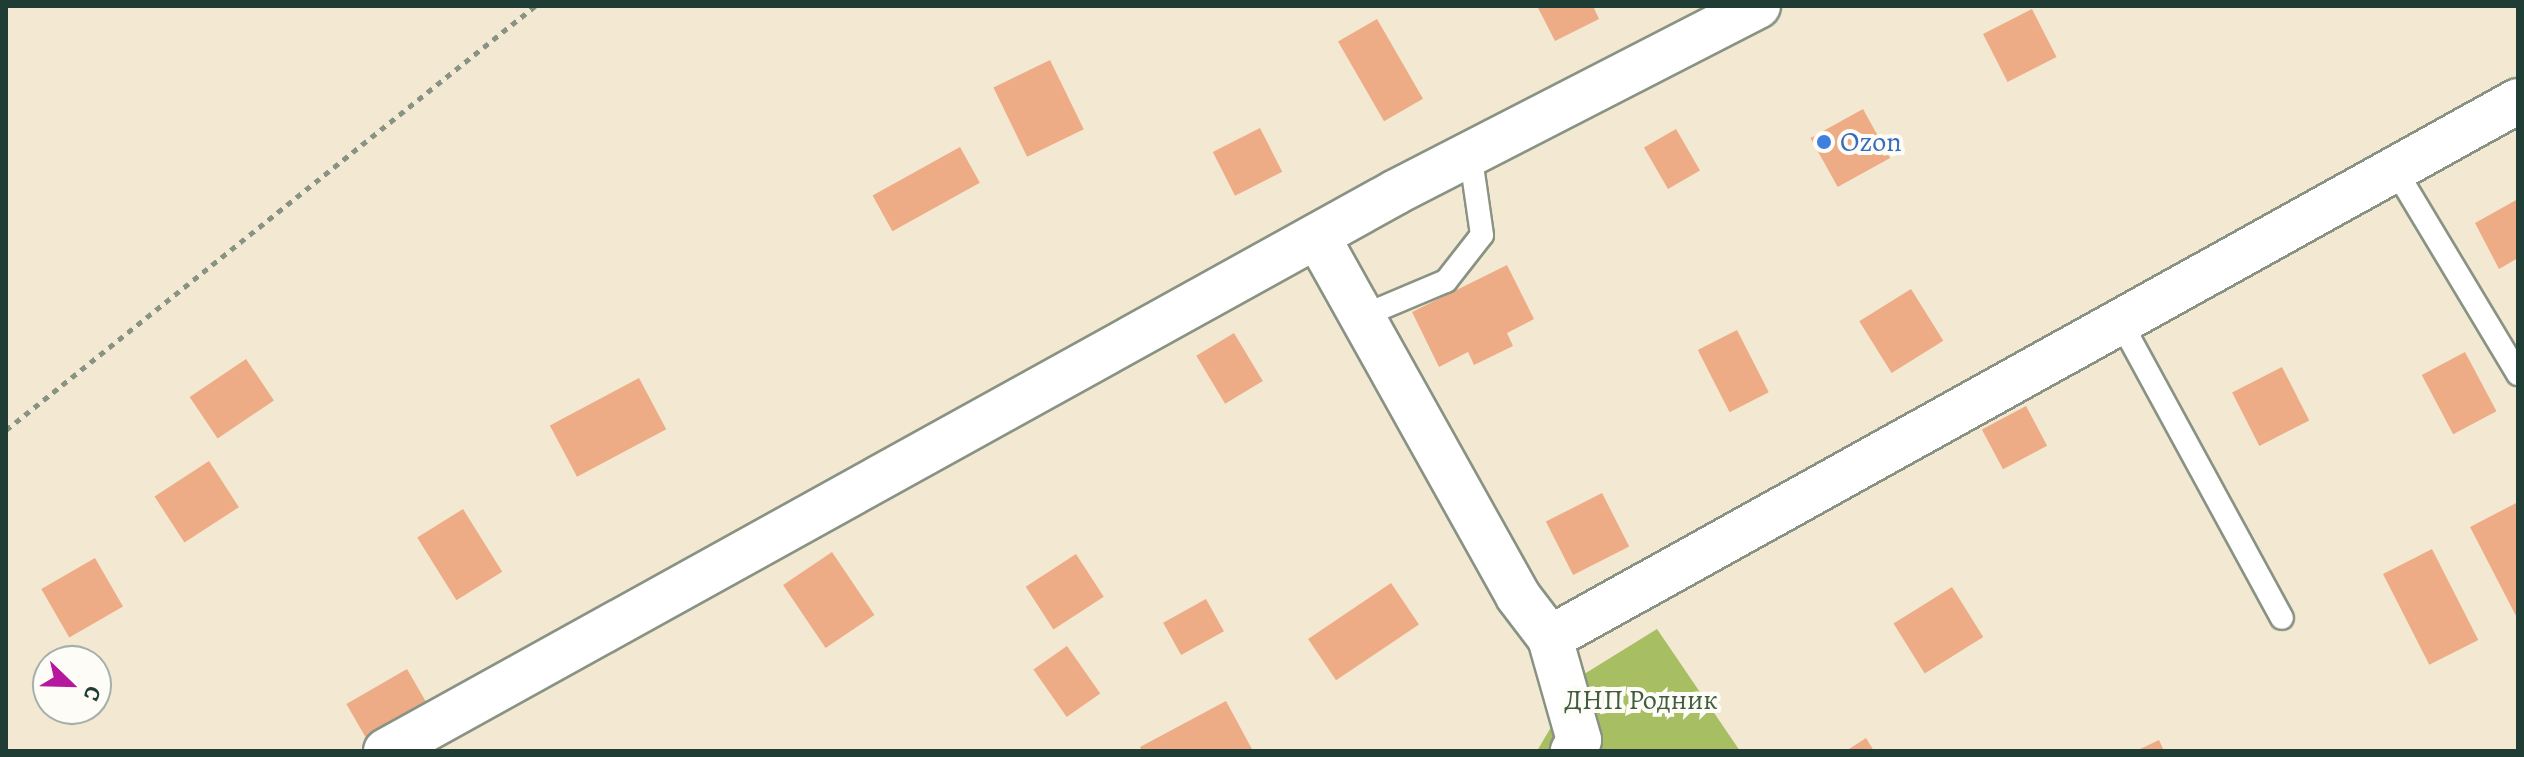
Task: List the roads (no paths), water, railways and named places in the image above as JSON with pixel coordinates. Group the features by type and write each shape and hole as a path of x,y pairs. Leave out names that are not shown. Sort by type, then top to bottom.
{"street":[{"path":"386,751 1470,152 1758,6"},
{"path":"1550,638 2518,101"},
{"path":"1317,236 1365,315 1518,596 1550,638 1579,740 1573,751"}],"lane":[{"path":"1365,315 1446,281 1482,235 1470,152"},
{"path":"2396,171 2518,374"},
{"path":"2120,321 2282,618"}],"place":[{"name":"Ozon","path":"1824,142"}],"park label":[{"name":"ДНП Родник","path":"1641,700"}]}
